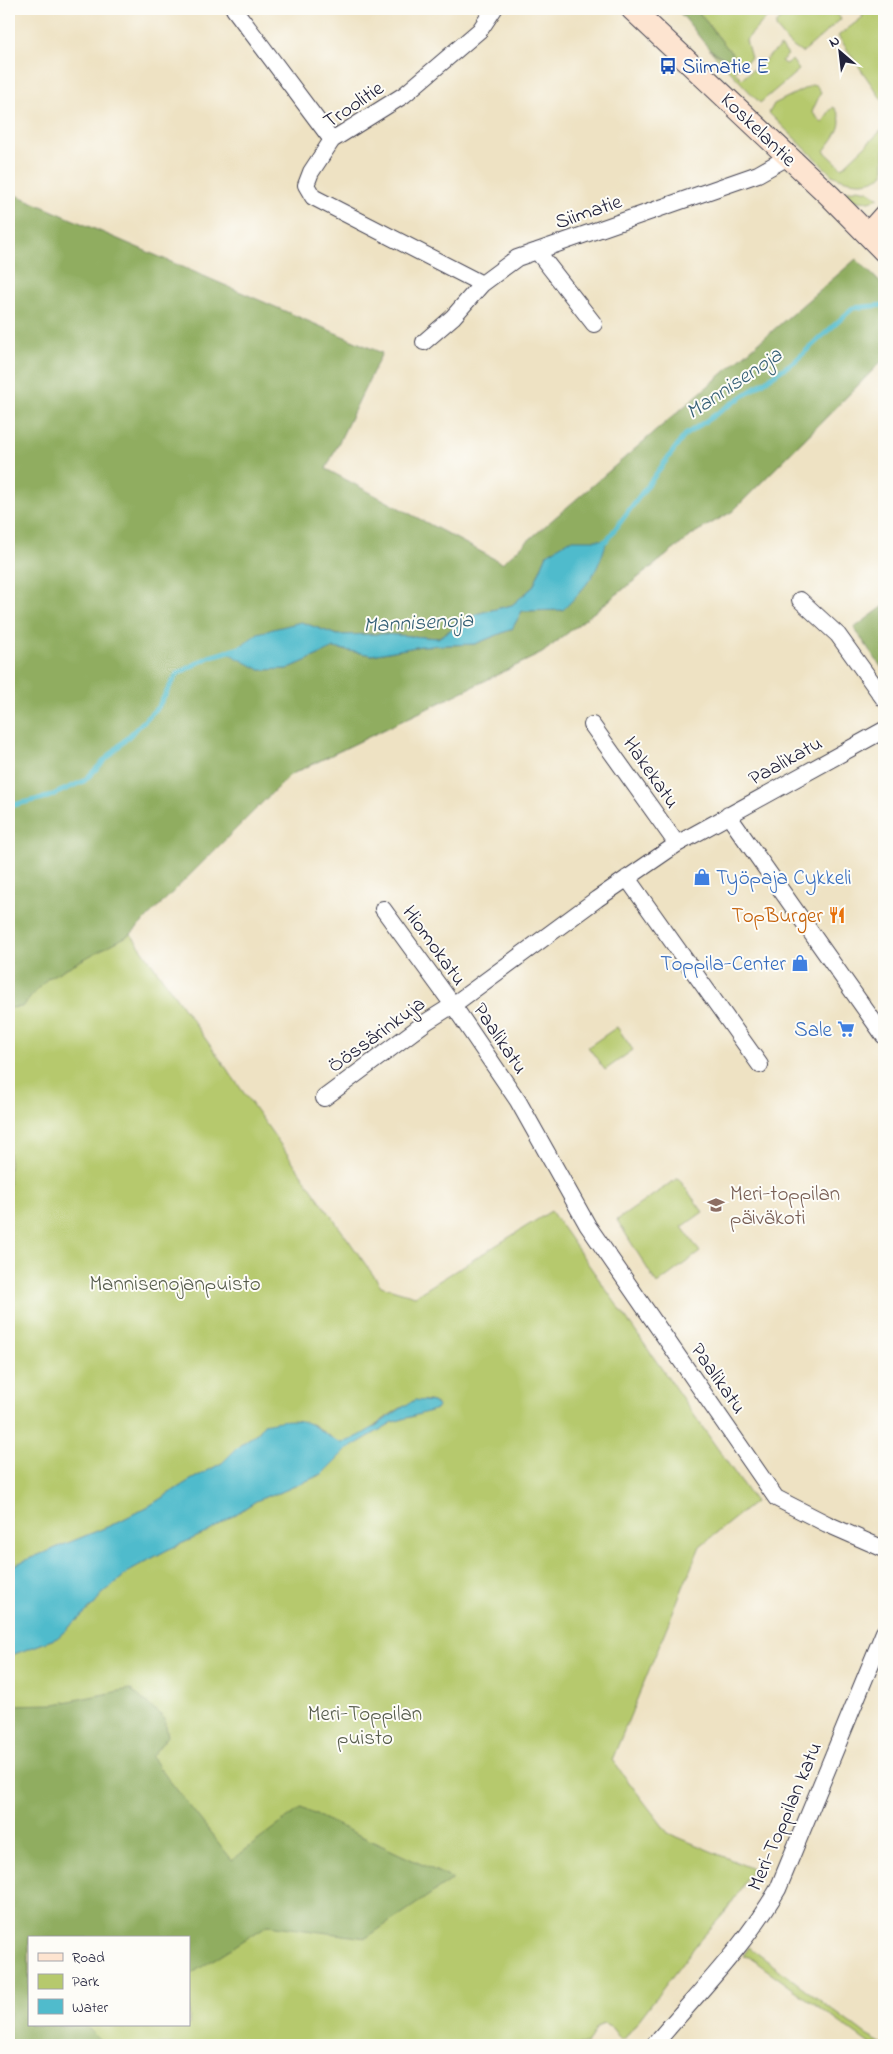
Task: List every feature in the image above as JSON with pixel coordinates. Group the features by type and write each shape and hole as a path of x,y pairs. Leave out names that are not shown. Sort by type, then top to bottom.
{"main road":[{"name":"Koskelantie","path":"632,9 884,251"},
{"path":"868,234 884,216"}],"street":[{"path":"234,9 332,140"},
{"name":"Troolitie","path":"482,284 313,197 306,185 311,172 332,140 404,95 480,30 494,9"},
{"name":"Siimatie","path":"424,342 454,317 482,284 517,258 758,174 788,157"},
{"path":"537,251 594,324"},
{"path":"800,600 838,636 884,699"},
{"name":"Hakekatu","path":"592,725 677,844"},
{"name":"Paalikatu","path":"884,730 677,844 627,878 453,1005 518,1101 588,1226 776,1498 827,1524 884,1549"},
{"path":"728,816 884,1036"},
{"path":"627,878 760,1065"},
{"name":"Hiomokatu","path":"383,909 453,1005"},
{"name":"Öössärinkuja","path":"324,1098 426,1022 453,1005"},
{"name":"Meri-Toppilan katu","path":"654,2045 745,1936 767,1908 778,1889 884,1632"}],"green space":[{"path":"675,9 696,9 733,55 732,58 720,56 712,51"},
{"path":"696,9 774,9 746,40 751,58 734,71 742,79 781,46 788,55 781,61 785,64 792,60 799,70 760,103 709,49 720,57 733,55"},
{"path":"788,9 833,9 841,19 802,53 789,44 776,28 776,24"},
{"path":"859,9 884,9 884,103 838,36 863,17"},
{"path":"812,85 816,85 821,92 812,112 822,123 834,107 840,119 838,130 824,151 842,168 884,128 884,174 865,182 845,180 832,175 769,113 774,104"},
{"path":"858,189 868,191 879,198 859,201 840,193"},
{"path":"9,192 382,353 326,469 502,563 856,259 884,286 884,359 733,511 696,532 542,653 290,775 131,934 48,978 22,1007 9,1008","holes":["547,554 563,610 522,611 512,629 475,644 421,646 372,655 334,648 287,669 260,670 301,622 337,635 383,634 437,638 476,614 512,605 533,587"]},
{"path":"884,359 733,511 696,532 542,653 290,775 131,934 381,1286 415,1296 551,1211 755,1502 700,1546 612,1760 668,1833 753,1869 727,1910 700,1940 625,2038 621,2040 612,2028 604,2024 597,2027 587,2045 9,2045 9,1656 57,1638 95,1604 100,1596 132,1569 167,1550 208,1532 256,1501 322,1474 346,1450 393,1422 414,1416 437,1404 419,1401 409,1404 364,1434 342,1443 336,1441 312,1424 264,1424 258,1432 239,1446 222,1463 149,1506 112,1525 9,1567 9,806 378,644"},
{"path":"884,606 884,671 854,628"},
{"path":"617,1027 633,1050 605,1070 588,1047"},
{"path":"678,1178 703,1212 682,1227 700,1252 657,1284 617,1220"},
{"path":"130,1689 164,1718 168,1736 151,1757 232,1860 301,1808 453,1879 366,1938 268,1925 190,1974 190,1936 28,1936 28,2026 86,2026 105,2045 9,2045 9,1705 55,1704"},
{"path":"749,1947 866,2035 884,2045 871,2045 749,1957 743,1956"}],"water":[{"path":"570,540 607,540 595,571 579,593 563,610 522,611 512,629 475,644 421,646 372,655 334,648 287,669 260,670 230,654 258,633 301,622 337,635 383,634 438,638 476,614 512,605 533,587 547,554"},
{"path":"415,1400 433,1402 438,1406 437,1409 393,1422 346,1450 322,1474 256,1501 208,1532 167,1550 132,1569 100,1596 95,1604 57,1638 9,1656 9,1567 112,1525 149,1506 222,1463 239,1446 258,1432 264,1424 285,1420 305,1422 342,1443 361,1435"}],"waterway":[{"name":"Mannisenoja","path":"602,543 607,540 685,435 795,361 853,308 884,305"},
{"name":"Mannisenoja","path":"9,806 48,797 84,781 158,707 177,674 209,657 243,647"}],"place":[{"name":"Siimatie E","path":"668,66"},
{"name":"Työpaja Cykkeli","path":"702,877"},
{"name":"TopBurger","path":"837,915"},
{"name":"Toppila-Center","path":"800,963"},
{"name":"Sale","path":"846,1029"},
{"name":"Meri-toppilan päiväkoti","path":"716,1205"}],"park label":[{"name":"Mannisenojanpuisto","path":"175,1283"},
{"name":"Meri-Toppilan puisto","path":"365,1725"}]}
